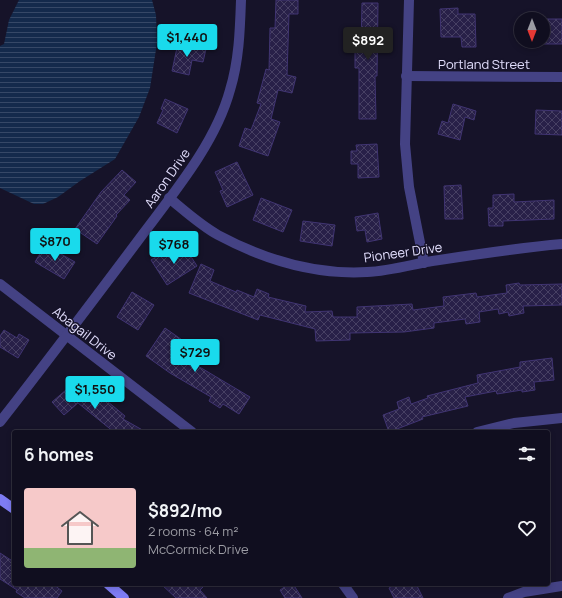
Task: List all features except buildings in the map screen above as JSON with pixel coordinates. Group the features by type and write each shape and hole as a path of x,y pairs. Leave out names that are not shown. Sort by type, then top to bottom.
{"street":[{"name":"Aaron Drive","path":"0,422 67,336 169,198 213,132 230,90 240,40 241,0"},
{"path":"409,0 405,144 409,187 424,263"},
{"name":"Portland Street","path":"406,76 562,77"},
{"name":"Pioneer Drive","path":"169,198 217,235 264,257 319,270 366,272 397,269 424,263 516,248 562,244"},
{"name":"Abagail Drive","path":"0,284 189,430"},
{"path":"485,430 514,423 562,418"},
{"path":"0,499 12,508"},
{"path":"110,586 124,598"},
{"path":"344,586 353,598"},
{"path":"508,598 524,592 562,586"}],"water":[{"path":"19,0 152,0 156,15 157,43 150,88 139,117 115,159 58,197 43,204 34,204 0,188 0,46 4,44 9,20"}]}
